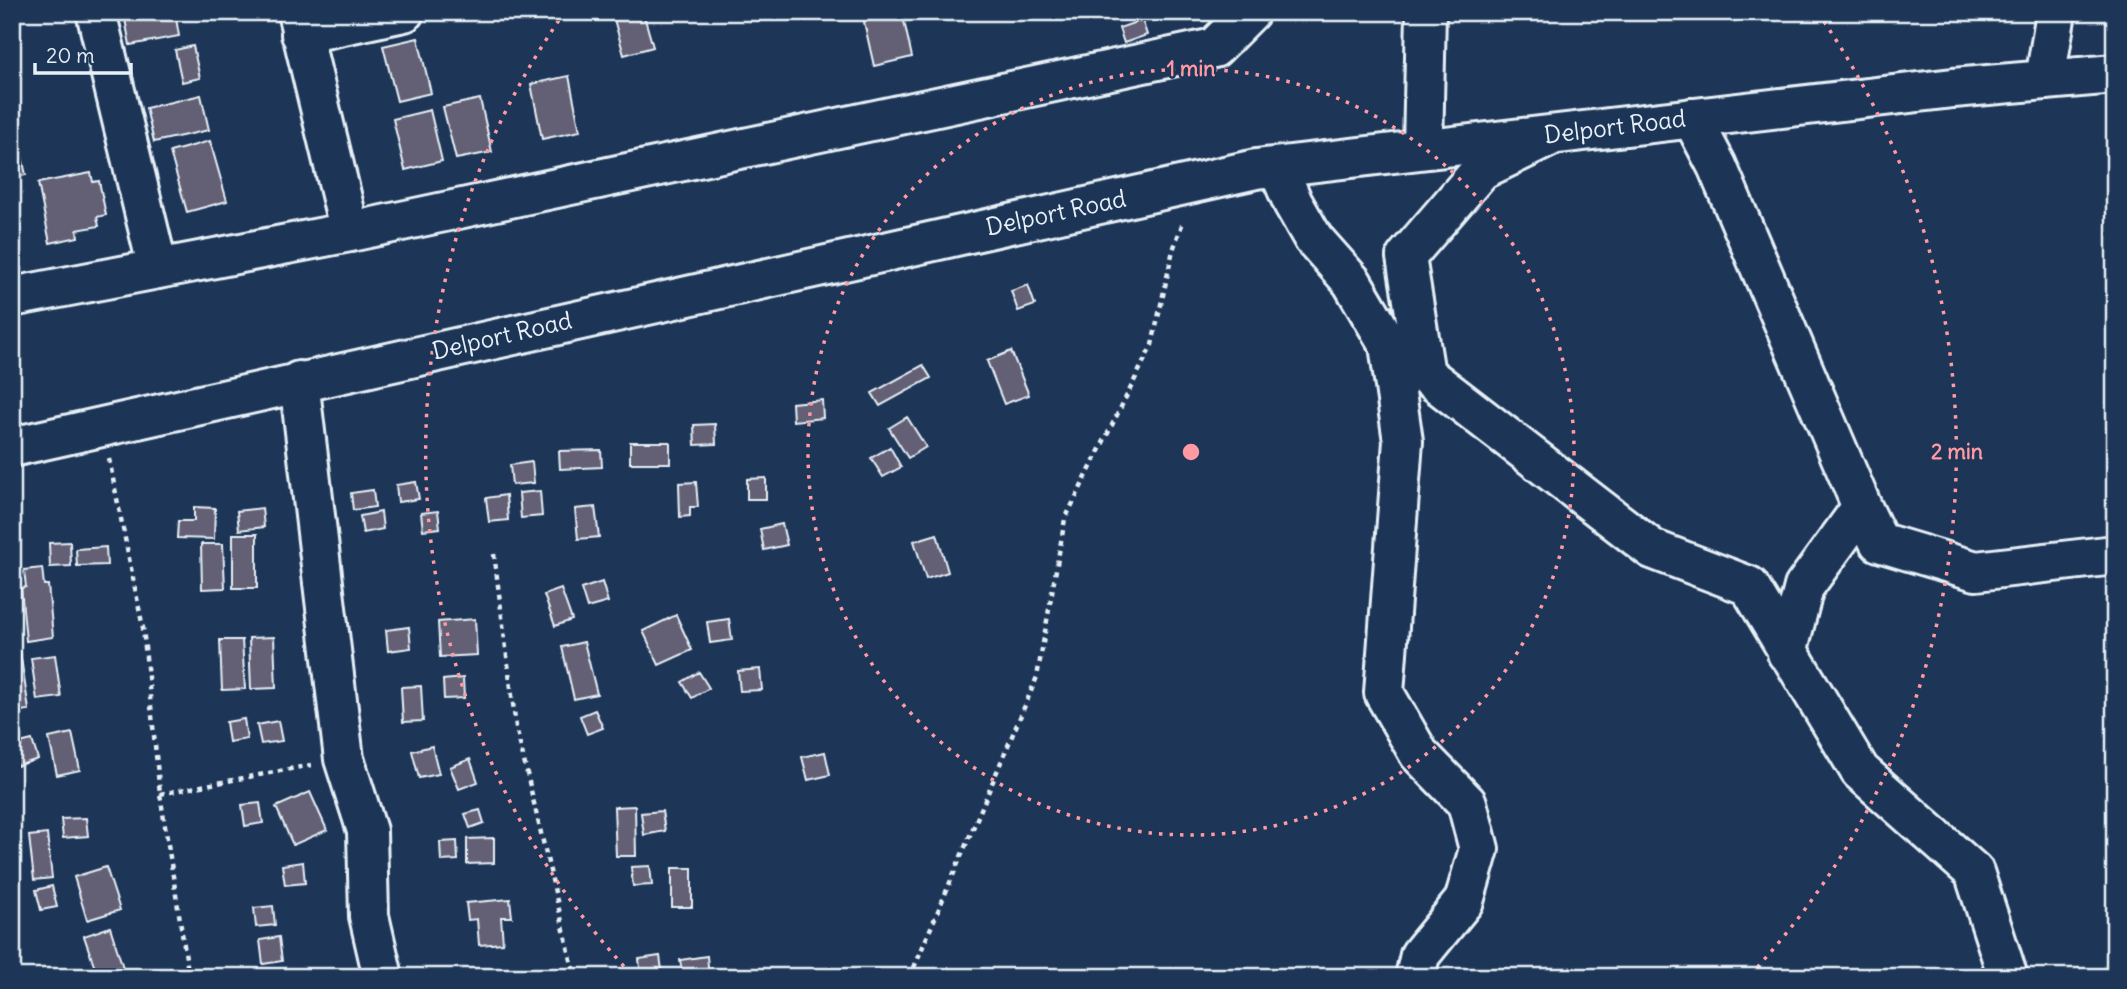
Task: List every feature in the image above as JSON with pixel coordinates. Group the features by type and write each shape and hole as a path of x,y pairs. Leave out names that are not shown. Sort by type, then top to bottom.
{"street":[{"path":"96,12 158,269"},
{"path":"349,232 299,23 404,12"},
{"path":"12,297 349,232 1214,48 1250,12"},
{"path":"1423,148 1426,12"},
{"path":"2045,80 2056,12"},
{"name":"Delport Road","path":"12,447 1256,169 1692,118 2115,74"},
{"path":"1692,118 1717,166 1862,507 1879,541 1976,571 2115,555"},
{"path":"1554,135 1481,170 1406,257 1425,374 1652,549 1749,586 1860,771 1973,872 2008,977"},
{"path":"1278,168 1293,203 1313,238 1352,282 1389,345 1403,441 1384,692 1419,754 1467,803 1479,849 1464,901 1420,955 1415,977"},
{"path":"299,382 344,759 367,831 369,916 383,977"},
{"path":"1787,653 1804,587 1862,507"}],"path":[{"path":"910,977 1037,677 1065,519 1152,345 1173,250 1198,182"},
{"path":"103,427 143,628 160,794 189,977"},
{"path":"494,554 516,727 575,977"},
{"path":"160,794 344,759"}],"building":[{"path":"175,12 179,36 130,45 124,14"},
{"path":"612,12 643,12 653,47 624,55"},
{"path":"902,12 912,57 874,66 862,13"},
{"path":"1142,20 1147,35 1124,43 1119,28"},
{"path":"418,38 431,93 397,101 383,46"},
{"path":"193,46 200,78 182,82 175,50"},
{"path":"569,76 580,131 542,139 531,84"},
{"path":"201,95 209,130 154,142 146,108"},
{"path":"480,99 492,152 456,159 443,107"},
{"path":"430,110 442,161 405,170 393,119"},
{"path":"17,135 26,175 12,178 12,136"},
{"path":"210,141 227,201 187,212 170,152"},
{"path":"91,173 93,182 99,181 106,215 97,217 99,226 77,230 78,237 50,243 38,183"},
{"path":"1028,285 1035,305 1018,311 1011,291"},
{"path":"1011,351 1029,395 1004,404 987,361"},
{"path":"923,365 931,378 880,406 872,393"},
{"path":"822,400 823,418 793,421 792,403"},
{"path":"907,417 926,447 908,458 889,428"},
{"path":"715,424 716,444 695,445 694,425"},
{"path":"630,442 670,442 670,463 630,463"},
{"path":"890,447 901,467 883,477 871,458"},
{"path":"601,450 602,467 560,469 559,451"},
{"path":"532,462 534,483 512,485 510,465"},
{"path":"766,478 766,499 747,499 747,479"},
{"path":"416,482 419,499 398,502 396,485"},
{"path":"696,482 698,507 690,507 690,516 680,517 679,483"},
{"path":"373,490 375,507 353,510 351,493"},
{"path":"540,491 542,516 521,518 519,493"},
{"path":"506,495 508,520 489,522 486,498"},
{"path":"194,507 215,508 214,539 177,538 178,521 194,521"},
{"path":"595,507 599,537 578,539 575,509"},
{"path":"262,508 264,527 239,530 237,511"},
{"path":"438,511 440,528 423,530 421,513"},
{"path":"381,512 383,529 363,533 360,516"},
{"path":"782,524 787,545 764,550 760,529"},
{"path":"233,534 257,534 257,588 233,588"},
{"path":"937,534 948,572 926,579 914,541"},
{"path":"70,542 71,566 50,567 49,543"},
{"path":"201,544 223,544 225,588 202,589"},
{"path":"106,547 107,565 77,566 76,549"},
{"path":"42,568 44,585 48,585 53,637 26,641 21,588 26,587 24,570"},
{"path":"602,582 608,602 587,608 581,589"},
{"path":"561,589 572,620 555,626 544,595"},
{"path":"676,615 692,650 659,665 643,631"},
{"path":"475,619 477,655 440,657 438,622"},
{"path":"729,619 732,640 710,643 707,622"},
{"path":"409,627 411,648 388,651 386,630"},
{"path":"274,637 276,688 251,689 249,638"},
{"path":"220,640 242,640 245,689 222,690"},
{"path":"584,642 597,694 574,699 562,647"},
{"path":"12,652 20,652 29,710 12,712"},
{"path":"55,655 61,697 37,700 31,658"},
{"path":"760,669 762,690 740,691 738,671"},
{"path":"699,672 709,688 692,698 682,682"},
{"path":"463,678 464,698 444,699 443,680"},
{"path":"421,686 423,721 403,722 401,687"},
{"path":"595,710 603,728 587,734 580,716"},
{"path":"244,719 247,739 229,742 226,722"},
{"path":"278,721 282,741 261,744 257,725"},
{"path":"72,733 80,770 57,775 49,738"},
{"path":"32,740 38,759 17,766 12,745"},
{"path":"432,746 439,774 419,778 412,751"},
{"path":"825,752 830,775 808,780 802,757"},
{"path":"470,759 478,782 459,789 450,767"},
{"path":"310,792 327,830 293,845 276,807"},
{"path":"260,803 263,823 245,826 242,805"},
{"path":"635,806 636,856 616,856 614,807"},
{"path":"480,810 484,823 470,828 465,814"},
{"path":"662,811 665,831 644,835 641,813"},
{"path":"86,818 88,836 63,838 61,819"},
{"path":"47,834 52,878 34,880 29,836"},
{"path":"494,838 494,863 467,864 467,839"},
{"path":"457,841 458,860 441,861 440,842"},
{"path":"303,862 305,883 285,885 282,865"},
{"path":"650,866 652,885 633,886 631,867"},
{"path":"106,867 120,910 87,920 74,877"},
{"path":"672,868 692,868 692,907 672,907"},
{"path":"52,886 57,907 41,910 36,890"},
{"path":"510,899 512,917 501,917 503,943 479,945 477,919 468,920 466,903"},
{"path":"273,906 275,925 256,927 254,908"},
{"path":"110,927 126,977 98,977 84,936"},
{"path":"279,937 282,961 263,964 260,940"},
{"path":"660,956 663,977 641,977 639,959"},
{"path":"707,956 709,977 683,977 680,960"},
{"path":"502,967 505,977 477,977"}]}
